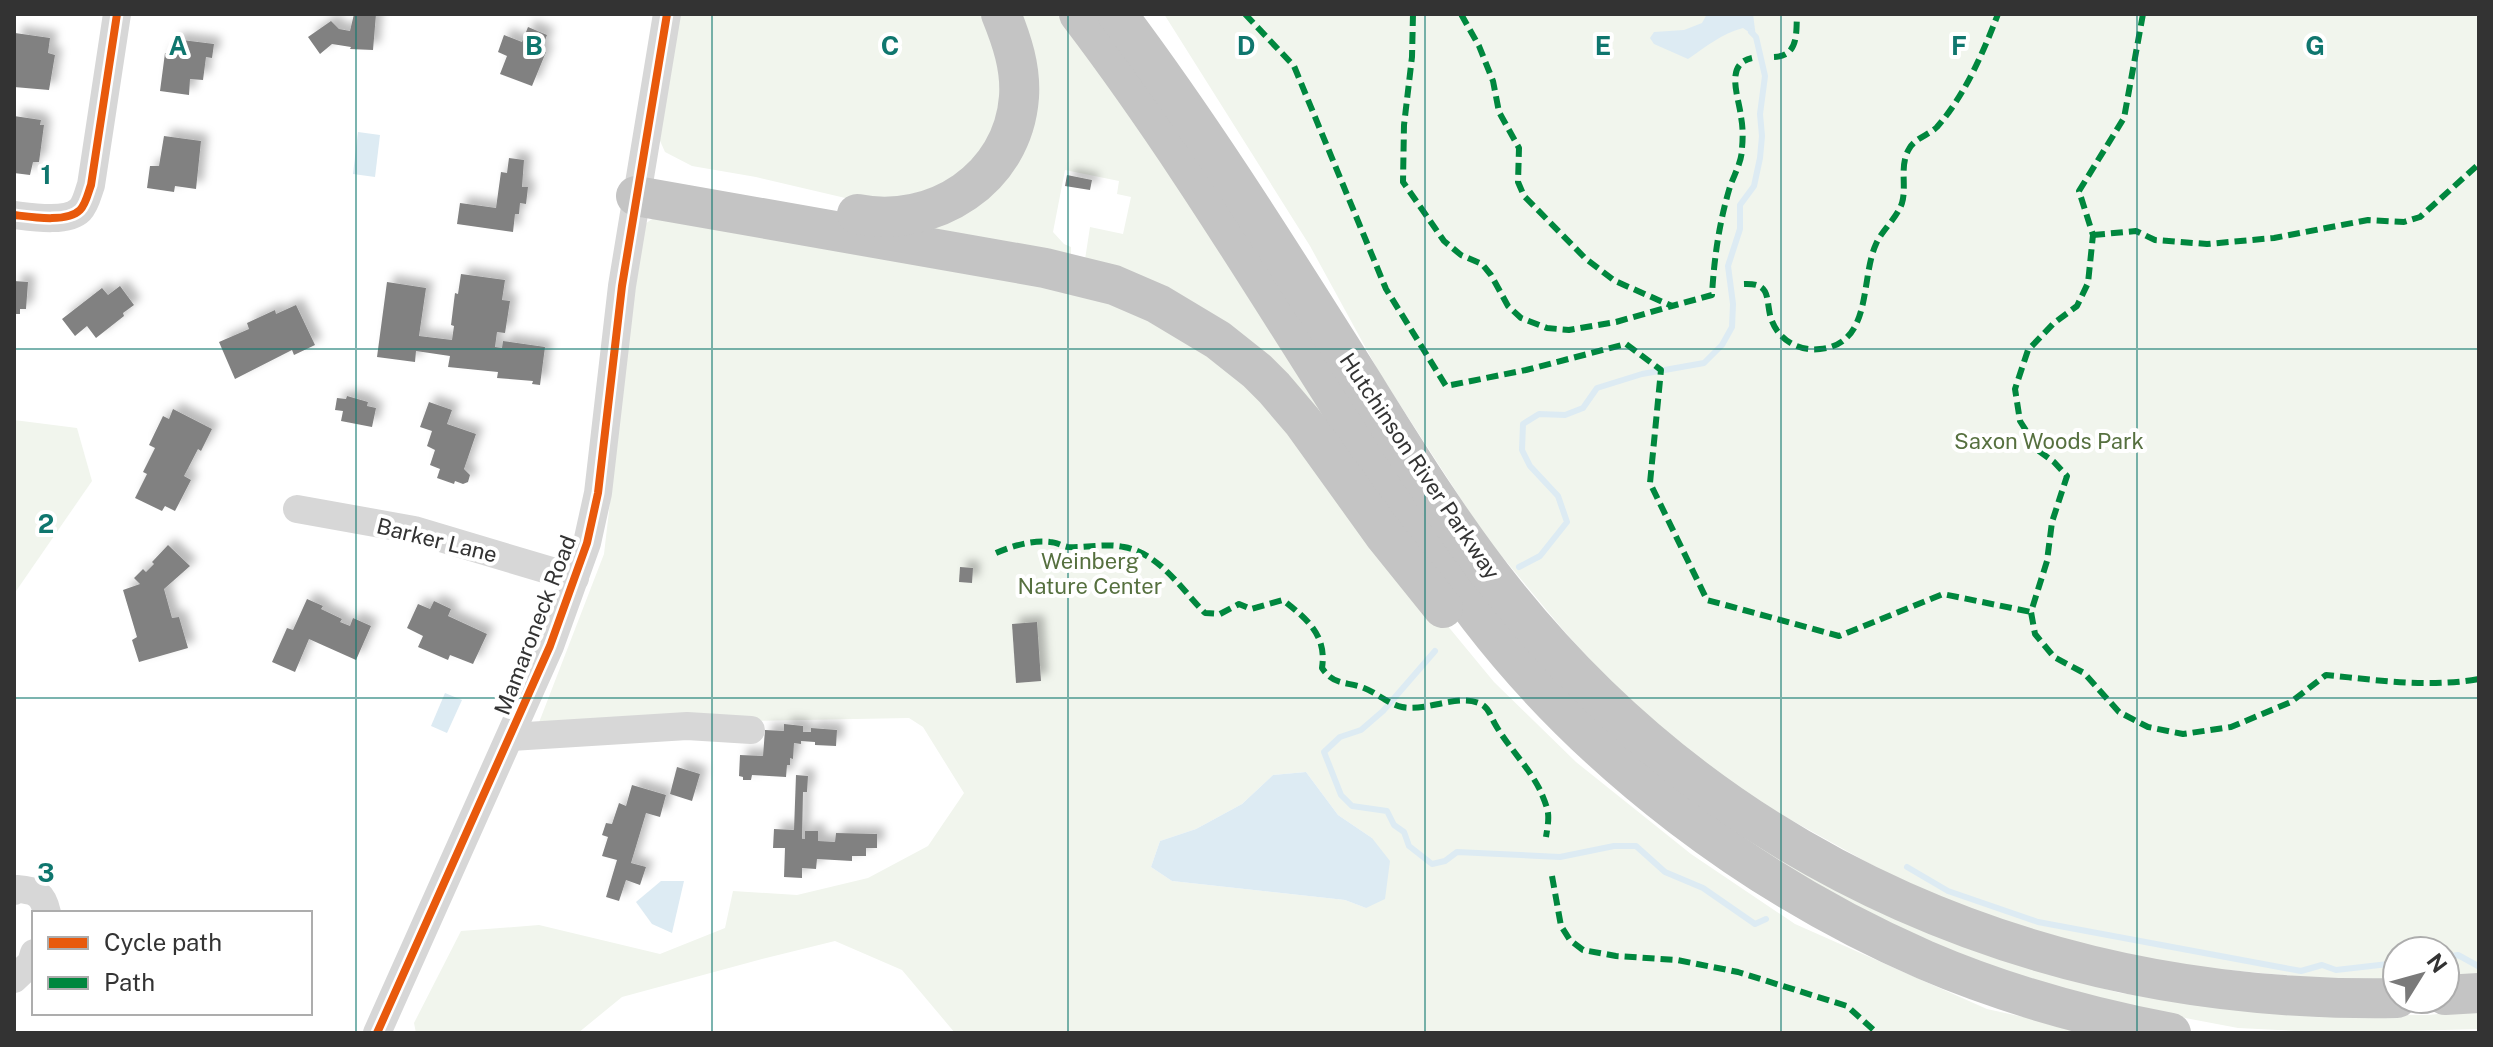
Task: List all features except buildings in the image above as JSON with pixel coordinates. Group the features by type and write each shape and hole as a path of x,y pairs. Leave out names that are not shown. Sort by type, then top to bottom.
{"highway":[{"path":"638,184 878,217 910,216 937,208 962,194 993,165 1014,123 1019,78 1012,42 1001,14"},
{"name":"Hutchinson River Parkway","path":"1079,14 1186,165 1421,535 1472,607 1545,693 1642,784 1748,864 1865,932 1987,984 2117,1023 2171,1033"},
{"name":"Hutchinson River Parkway","path":"1117,14 1190,114 1425,482 1504,591 1561,658 1617,713 1694,777 1806,853 1869,886 1928,913 2018,946 2087,966 2156,980 2234,991 2381,998"},
{"path":"1146,14 1223,138 1266,230"},
{"path":"638,184 1090,278 1137,294 1200,327 1257,371 1288,404 1413,573 1500,672 1566,733 1642,784"}],"street":[{"path":"14,215 51,218 79,211 91,185 117,14"},
{"name":"Mamaroneck Road","path":"377,1033 550,646 587,543 598,493 618,316 667,14"},
{"name":"Barker Lane","path":"297,509 414,530 575,578"},
{"path":"511,737 687,726 751,730"},
{"path":"14,891 28,890 38,894 44,900 47,911"},
{"path":"14,979 32,960"}],"green space":[{"path":"678,14 987,14 1012,89 998,143 963,181 871,204 756,177 692,166 665,152 657,134"},
{"path":"1012,14 1057,14 1122,99 1377,499 1312,420 1084,266 1090,227 1123,234 1131,197 1117,194 1119,181 1065,170 1053,232 1071,247 1071,264 910,236 1001,173"},
{"name":"Saxon Woods Park","path":"1164,14 2479,14 2479,974 2461,976 2461,935 2381,935 2381,982 2155,963 2014,928 1901,881 1746,795 1633,707 1564,631 1485,536 1380,374 1310,246"},
{"name":"Weinberg Nature Center","path":"658,215 1118,299 1233,366 1494,682 1576,762 1691,854 1795,924 1987,1009 2096,1033 955,1033 902,970 835,941 622,997 578,1033 416,1033 414,1023 461,931 539,925 660,954 725,928 733,891 797,895 868,878 928,846 964,793 923,727 909,718 538,725 604,554 642,226","holes":["1306,772 1338,815 1372,838 1366,908 1345,900 1172,881 1151,867 1160,841 1196,829 1242,804 1273,775"]},
{"path":"14,420 77,428 92,481 14,594"},
{"path":"1619,744 1789,860 1871,908 2042,971 2120,993 2324,1015 2461,1015 2461,1011 2479,1009 2479,1029 2335,1033 2238,1028 2106,1003 1963,958 1850,908 1747,844"}],"shaded area":[{"path":"1707,14 1753,14 1756,37 1743,28 1714,41 1688,59 1654,44 1650,38 1654,32 1684,30 1702,23"},
{"path":"358,132 380,135 375,177 353,174"},
{"path":"445,693 462,700 447,733 431,726"},
{"path":"1306,772 1338,815 1372,838 1390,861 1385,899 1366,908 1345,900 1172,881 1151,867 1160,841 1196,829 1242,804 1273,775"},
{"path":"661,881 684,881 672,933 652,924 636,902"}],"waterway":[{"path":"1519,567 1540,556 1567,522 1558,496 1530,466 1522,450 1523,424 1539,414 1565,415 1583,408 1597,388 1642,374 1704,363 1722,345 1732,327 1733,304 1728,266 1740,229 1740,205 1754,186 1762,136 1760,114 1765,76 1756,37 1751,32"},
{"path":"1435,651 1383,711 1361,730 1340,737 1324,752 1341,795 1352,806 1387,811 1394,825 1404,832 1409,846 1432,864 1445,861 1457,852 1560,857 1614,846 1636,846 1665,872 1703,888 1755,924 1766,919"},
{"path":"1907,867 1948,891 2038,922 2301,971 2322,965 2336,970 2381,965"},
{"path":"2461,957 2478,966"}],"marked path":[{"path":"1245,14 1294,66 1386,289 1446,386 1526,370 1626,344 1661,370 1650,483 1707,600 1839,636 1943,594 2031,612"},
{"path":"1413,14 1403,182 1444,241 1461,255 1482,264 1508,306 1521,318 1547,328 1569,330 1616,322 1672,306"},
{"path":"1461,14 1479,46 1493,81 1499,112 1519,148 1518,182 1524,196 1586,259 1615,281 1672,306 1712,295 1722,216 1742,154 1736,74 1743,61 1752,58"},
{"path":"1774,57 1782,56 1792,48 1797,14"},
{"path":"1744,284 1763,288 1777,331 1796,346 1820,349 1837,344 1849,335 1862,308 1876,244 1902,203 1904,162 1909,149 1937,127 1956,101 1998,14"},
{"path":"2143,14 2124,118 2079,191 2093,235 2088,283 2077,306 2054,323 2028,350 2015,389 2020,421 2039,451 2067,476 2052,522 2047,561 2031,612 2035,634 2054,657 2084,673 2119,712 2148,727 2183,734 2231,727 2291,702 2326,675 2422,683 2479,679"},
{"path":"2093,235 2136,231 2155,240 2207,244 2274,238 2368,220 2404,222 2420,217 2479,164"},
{"path":"996,553 1036,542 1052,542 1068,547 1124,547 1159,565 1205,613 1220,614 1239,604 1251,609 1283,600 1313,629 1321,646 1322,668 1336,680 1364,688 1402,707 1452,701 1472,701 1484,706 1540,790 1548,813 1546,837"},
{"path":"1552,876 1561,926 1570,940 1583,950 1616,956 1677,960 1738,972 1847,1006 1877,1033"}],"cycle path":[{"path":"14,215 67,217 84,205 91,185 117,14"},
{"path":"377,1033 550,646 587,543 598,493 622,286 667,14"}]}
